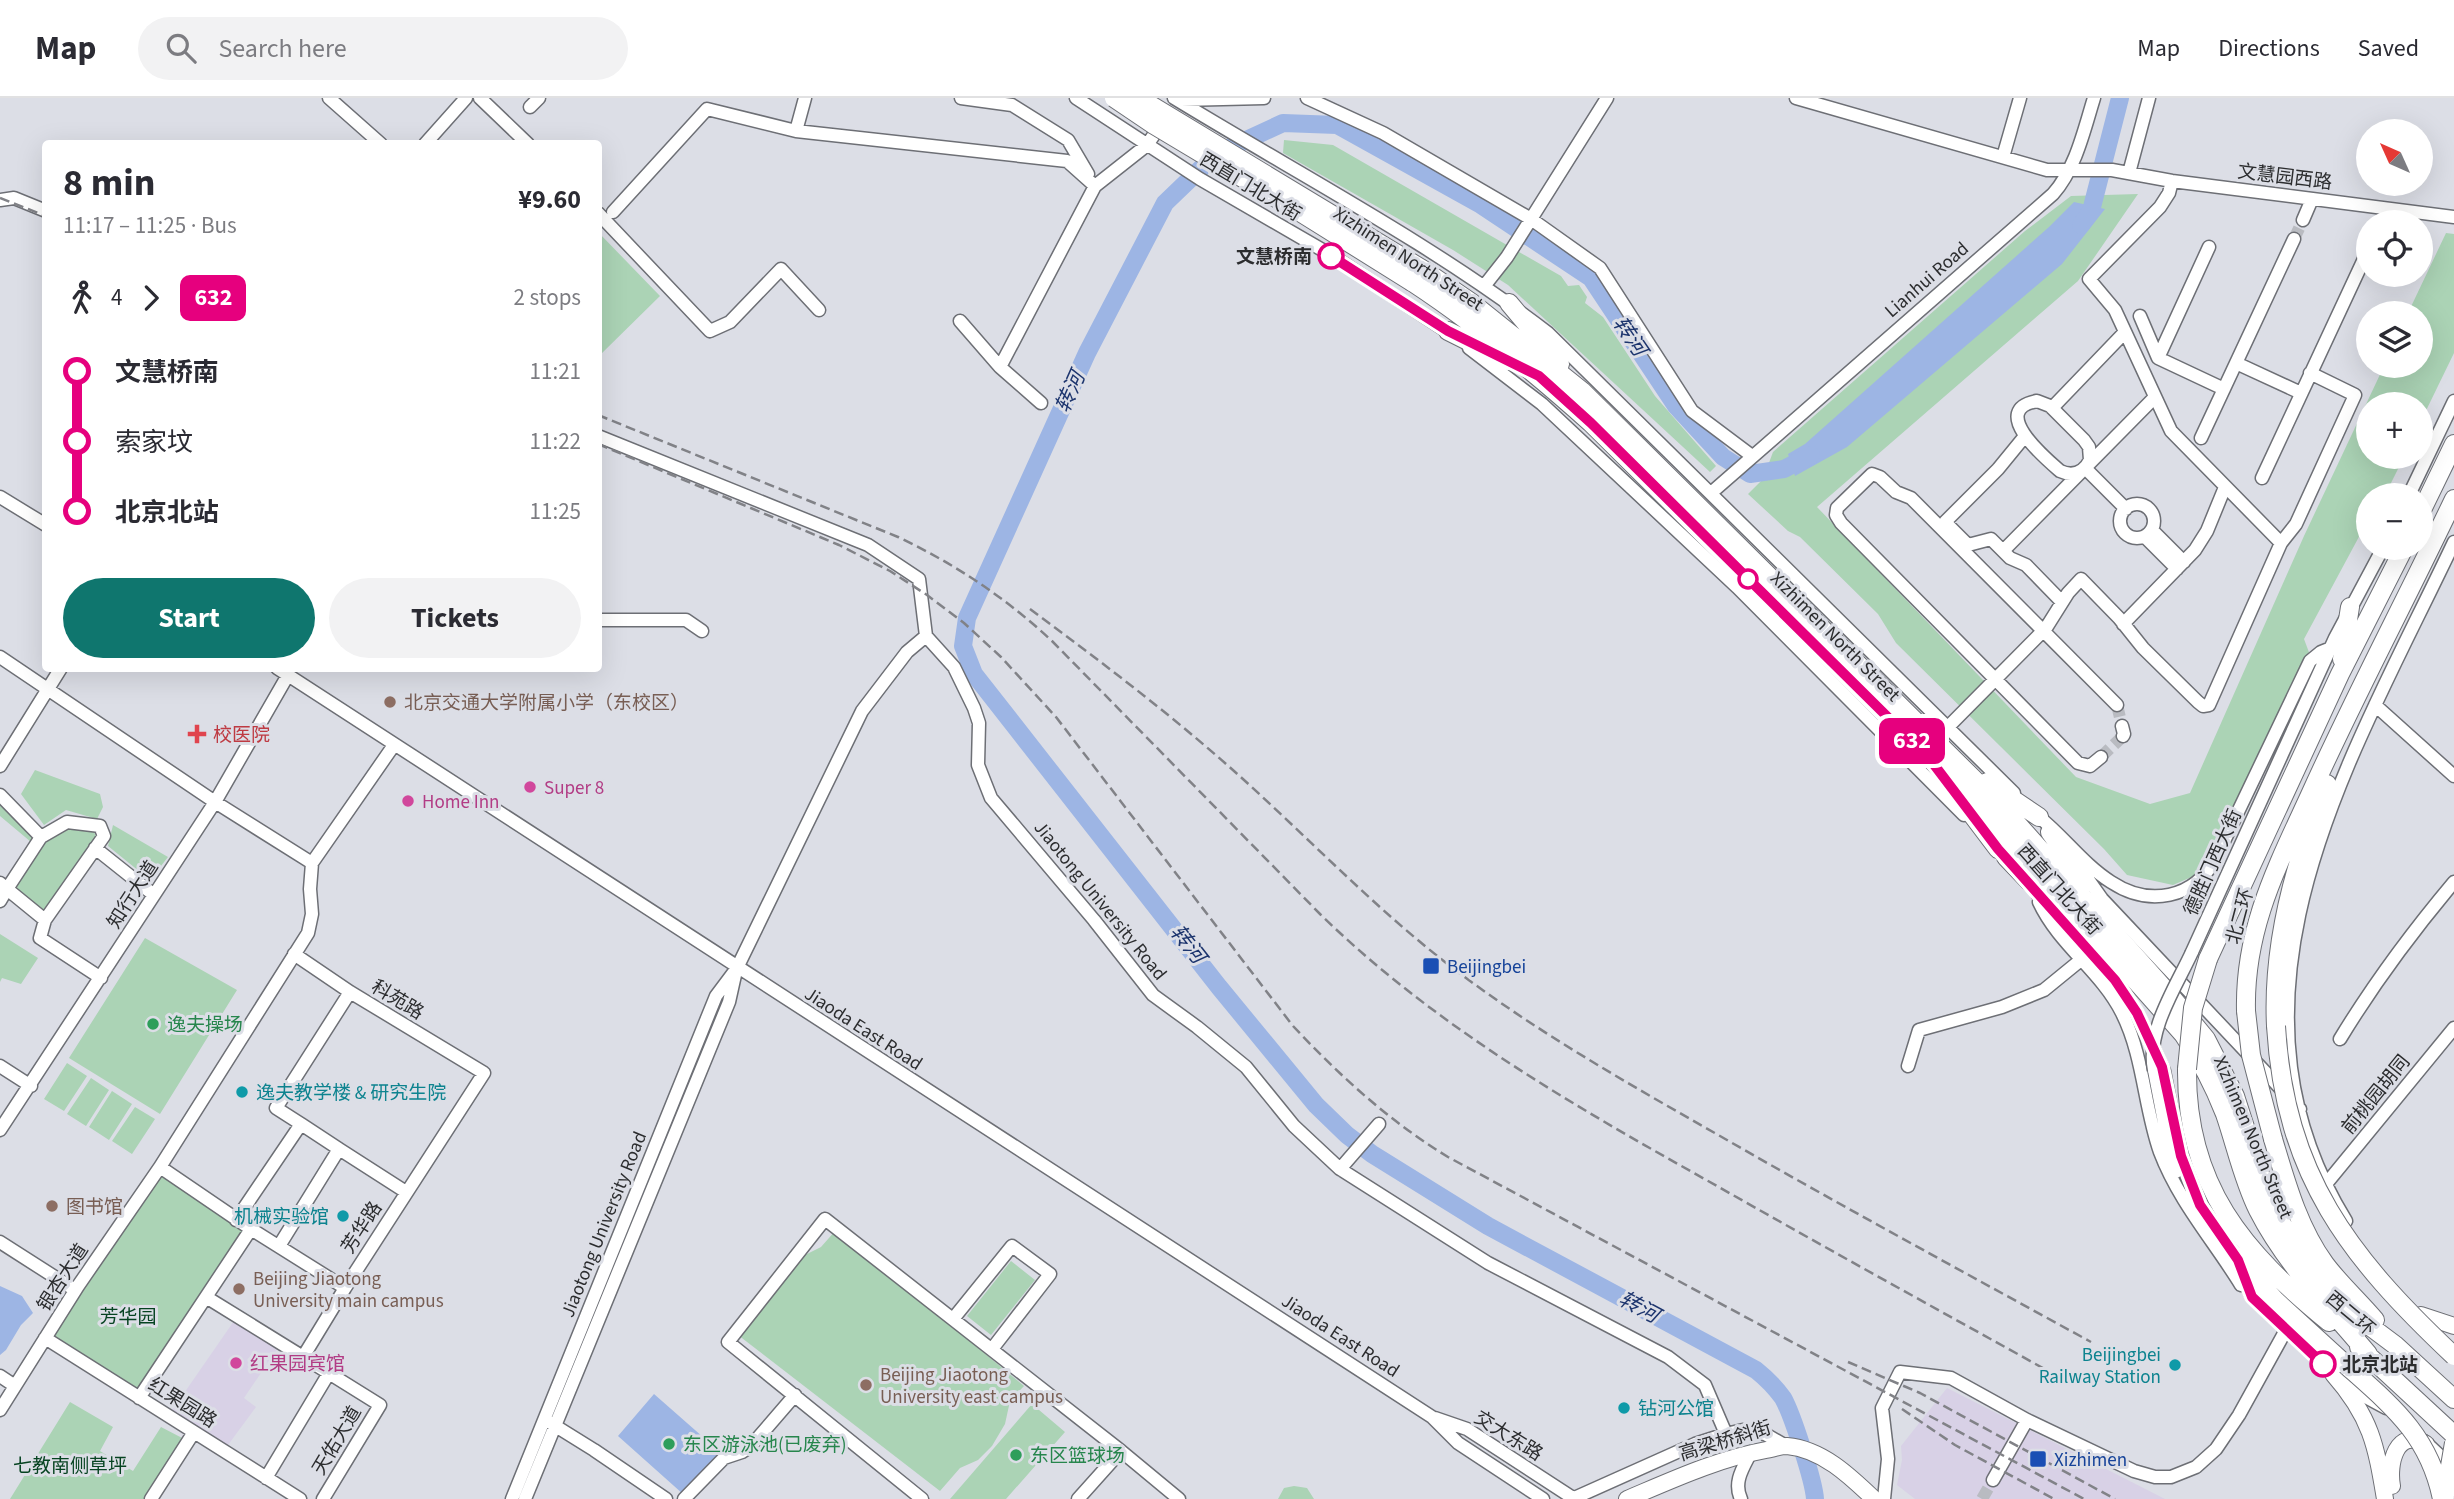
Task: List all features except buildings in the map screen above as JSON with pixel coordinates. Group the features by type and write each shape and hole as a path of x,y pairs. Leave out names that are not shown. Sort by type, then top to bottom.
{"highway":[{"name":"Xizhimen North Street","path":"1114,98 1303,214 1472,303 1582,391 1954,758 2008,814 2192,1048 2220,1102 2247,1184 2274,1238 2307,1284 2368,1354"},
{"name":"Xizhimen North Street","path":"1139,98 1417,276 1539,376 1591,423 1985,811 2087,916 2176,1001 2210,1046 2235,1096 2270,1205 2298,1251 2348,1309 2395,1345"},
{"path":"1509,303 1582,391"},
{"path":"1448,331 1539,376"},
{"path":"2433,487 2454,444"},
{"name":"北二环","path":"2395,1345 2331,1272 2313,1245 2292,1200 2252,1063 2246,1011 2248,962 2261,905 2357,692 2454,499"},
{"name":"北二环","path":"2226,1217 2213,1194 2196,1150 2189,1115 2187,1069 2200,955 2398,560"},
{"path":"2340,674 2350,607"},
{"path":"2357,692 2352,728 2323,793 2287,906 2276,972 2276,1026 2280,1069 2291,1121 2303,1158 2348,1241 2372,1274 2454,1356"},
{"path":"1929,758 2002,853 2036,888 2087,916"},
{"path":"1954,758 2039,817"},
{"path":"2050,832 2062,849 2087,916"},
{"path":"2226,1217 2276,1301"},
{"name":"西二环","path":"2226,1217 2245,1242 2284,1282 2368,1354 2454,1435"},
{"path":"2235,1256 2334,1368 2393,1408 2418,1438 2434,1468 2443,1499"},
{"name":"西二环","path":"2395,1345 2454,1399"},
{"path":"2443,1499 2454,1443"}],"main road":[{"path":"2421,1315 2454,1326"},
{"path":"2334,1368 2371,1431 2385,1499"},
{"path":"2394,1499 2390,1475 2395,1450 2412,1440 2428,1445"},
{"path":"1786,1446 1812,1453 1842,1468 1874,1499"},
{"name":"高梁桥斜街","path":"1627,1499 1695,1470 1751,1452 1786,1446"}],"street":[{"path":"329,98 376,140"},
{"path":"429,140 466,98"},
{"path":"480,98 524,140"},
{"path":"796,131 805,98"},
{"path":"961,98 1012,105 1068,140 1095,186"},
{"name":"西直门北大街","path":"1076,98 1200,179 1331,255 1448,331 1542,404 1698,551 2002,853 2110,973 2137,1013 2164,1071 2178,1144 2192,1188 2208,1219 2235,1256 2257,1302 2286,1330 2334,1368 2356,1393 2391,1411 2454,1470"},
{"path":"1111,121 1127,98"},
{"path":"1000,367 1095,186 1147,145 1177,99 1264,98"},
{"path":"1307,98 1383,132 1527,217 1600,268 1692,411 1748,458"},
{"path":"1485,285 1607,98"},
{"name":"文慧园西路","path":"1796,98 2047,170 2112,170 2172,181 2454,218"},
{"path":"2003,157 2020,98"},
{"name":"Lianhui Road","path":"1711,493 2048,198 2061,184 2068,170 2094,98"},
{"path":"2129,173 2149,98"},
{"name":"西直门北大街","path":"1177,99 1485,285 1548,333 2039,817"},
{"path":"613,212 707,109 796,131 1067,161 1095,186"},
{"path":"1174,162 1213,120"},
{"path":"2172,181 2169,193 2160,207 2089,279 2110,303 2174,435 2280,543"},
{"path":"0,200 14,198 42,209"},
{"path":"2303,220 2312,199"},
{"path":"602,217 710,331 730,322 781,269 819,310"},
{"path":"2201,438 2294,239"},
{"path":"2158,358 2209,247"},
{"path":"2262,478 2356,276"},
{"path":"2140,316 2158,358 2224,389"},
{"path":"960,321 1000,367 1041,403"},
{"path":"2052,408 2125,332"},
{"path":"2236,363 2301,393"},
{"path":"1948,727 2044,631 2081,579 2145,650 2198,702 2206,706 2213,699 2280,543 2296,524 2356,395 2310,373"},
{"path":"2003,551 2154,398"},
{"path":"2039,401 2052,408 2088,444 2090,457 2085,468 2074,474 2060,471 2025,436 2018,423 2023,407 2039,401"},
{"path":"2415,483 2454,401"},
{"path":"2025,436 1998,469 1945,522 1968,545 1991,539 2010,558 2026,565 2063,602"},
{"path":"602,438 868,545 919,579 926,636"},
{"path":"2085,468 2126,509"},
{"path":"2101,757 2090,766 2078,764 1836,516 1837,507 1871,474 1880,477 1896,492 1912,498 2117,705"},
{"path":"2123,624 2202,540 2225,487"},
{"path":"0,497 42,523"},
{"path":"2136,505 2147,508 2154,517 2148,533 2133,538 2124,532 2120,521 2126,509 2136,505"},
{"path":"2148,533 2181,565"},
{"path":"2454,542 2375,705 2330,810 2307,880 2295,928 2289,972 2287,1019 2300,1109 2326,1184 2370,1258 2395,1289 2454,1344"},
{"name":"德胜门西大街","path":"2188,1205 2170,1152 2151,1051 2154,1035 2200,955 2331,648 2376,560"},
{"path":"602,620 686,620 702,631"},
{"name":"Jiaotong University Road","path":"525,1499 550,1422 716,996 737,968 862,711 907,652 926,636 954,667 974,708 979,723 978,765 991,798 1153,995 1246,1067 1294,1126 1340,1169 1488,1263 1668,1357 1688,1371 1705,1385 1726,1434"},
{"path":"2039,817 2108,880 2124,890 2161,897 2187,890 2203,877 2216,859 2309,662 2319,653 2331,648"},
{"path":"0,657 215,802 312,863 394,745"},
{"path":"0,766 58,672"},
{"name":"Jiaoda East Road","path":"283,672 1432,1417"},
{"name":"知行大道","path":"0,1130 215,802 283,672"},
{"path":"2375,705 2454,776"},
{"path":"0,795 41,837"},
{"path":"2039,817 2066,848 2104,902 2300,1109"},
{"path":"45,920 2,891 41,837 67,822 100,826 104,835 45,920 40,938 101,978"},
{"path":"95,848 154,895"},
{"name":"银杏大道","path":"0,1410 75,1290 160,1167 307,933 312,914 312,863"},
{"path":"2340,1039 2374,983 2454,882"},
{"path":"2032,889 2050,923 2113,996 2129,1028 2137,1052 2158,1146 2171,1178 2205,1233 2227,1260 2240,1284 2257,1302"},
{"name":"科苑路","path":"294,954 350,992 484,1073"},
{"path":"1908,1066 1919,1030 2002,1007 2044,990 2082,959"},
{"path":"350,992 276,1108 406,1192"},
{"name":"前桃园胡同","path":"2326,1184 2454,1028"},
{"path":"0,1066 31,1086"},
{"name":"芳华路","path":"345,1288 484,1073"},
{"path":"236,1220 301,1124"},
{"path":"1340,1169 1376,1128"},
{"path":"279,1246 340,1149"},
{"path":"160,1167 236,1220 345,1288 303,1357"},
{"path":"922,1499 728,1342 825,1219 1179,1499"},
{"path":"139,1398 251,1229"},
{"path":"0,1242 75,1290"},
{"path":"953,1319 1012,1246 1050,1274 992,1349"},
{"name":"天佑大道","path":"206,1297 380,1405 323,1499"},
{"path":"1884,1499 1888,1460 1882,1408 1900,1371 1951,1378 2027,1420 2145,1475 2161,1478 2182,1474 2203,1462 2220,1444 2286,1330"},
{"name":"红果园路","path":"45,1338 300,1499"},
{"path":"266,1478 330,1373"},
{"path":"0,1376 15,1386"},
{"path":"684,1499 724,1458 751,1446 795,1395"},
{"name":"交大东路","path":"1432,1417 1466,1429 1573,1499"},
{"name":"交大东路","path":"1432,1417 1458,1443 1543,1499"},
{"path":"1993,1479 2027,1420"},
{"path":"550,1422 666,1499"},
{"name":"Jiaotong University Road","path":"512,1499 550,1422"},
{"name":"高梁桥斜街","path":"1573,1499 1695,1444 1726,1434 1743,1430 1765,1434 1786,1446"},
{"path":"151,1499 194,1432"},
{"path":"1078,1499 1121,1451"},
{"path":"1741,1499 1738,1480 1751,1452"}],"shaded area":[{"name":"红果园宾馆","path":"236,1318 280,1345 244,1398 256,1407 228,1445 171,1412"},
{"path":"1947,1388 2165,1499 1915,1499 1897,1485 1902,1460 1901,1446"}],"green space":[{"path":"1284,140 1333,145 1561,276 1568,286 1579,285 1587,297 1585,303 1603,317 1655,396 1716,466 1710,472 1508,285 1453,250 1283,153"},
{"path":"2138,194 2078,281 1817,507 2076,777 2150,804 2190,793 2356,426 2356,469 2398,469 2391,483 2356,483 2356,542 2304,639 2310,655 2211,859 2194,876 2173,885 2127,875 1896,643 1878,614 1800,537 1788,531 1748,494 1763,479 1773,452 2025,231 2071,196"},
{"path":"2446,233 2454,234 2454,353 2433,396 2433,392 2372,392 2378,378 2433,378 2433,301 2414,301 2420,287 2433,287 2433,260"},
{"path":"602,236 660,296 602,353"},
{"path":"35,770 100,794 103,807 97,819 66,810 44,825 21,794"},
{"path":"0,801 35,834 31,842 0,816"},
{"path":"113,825 168,857 150,880 108,846"},
{"path":"66,827 93,830 96,836 42,912 12,889 44,841"},
{"path":"0,934 38,958 21,984 2,978 0,982"},
{"name":"逸夫操场","path":"145,938 237,990 160,1114 69,1058"},
{"path":"67,1063 87,1076 64,1111 44,1099"},
{"path":"91,1078 109,1090 86,1126 67,1114"},
{"path":"112,1091 132,1104 109,1140 89,1127"},
{"path":"135,1107 155,1119 132,1154 112,1141"},
{"name":"芳华园","path":"163,1170 248,1233 141,1395 46,1336"},
{"path":"836,1230 1024,1386 1010,1401 1005,1424 992,1446 978,1460 960,1468 940,1491 738,1335 795,1260 821,1247"},
{"path":"1011,1261 1035,1280 991,1335 967,1316"},
{"name":"七教南侧草坪","path":"70,1402 113,1427 100,1451 133,1471 161,1427 186,1440 147,1499 10,1499"},
{"name":"东区篮球场","path":"1032,1404 1065,1432 1006,1499 950,1499"},
{"path":"1284,1488 1307,1488 1314,1499 1278,1499"}],"water":[{"path":"2074,202 2105,209 2062,264 1847,447 1795,476 1788,454 1805,444"},
{"path":"0,1286 22,1296 33,1313 0,1355"},
{"name":"东区游泳池(已废弃)","path":"654,1394 720,1452 683,1494 618,1436"}],"waterway":[{"name":"转河","path":"2081,225 2091,211 2120,98"},
{"name":"转河","path":"1811,455 1784,469 1750,474 1723,457 1676,406 1591,278 1481,205 1337,125 1283,123 1216,154 1165,203 1087,353 967,618 963,646 974,674 1219,987 1316,1105 1347,1135 1372,1154 1488,1226 1756,1370 1777,1390 1787,1406 1807,1463 1815,1499"}],"tunnel":[{"path":"2294,239 2303,220"},
{"path":"2117,705 2122,726"},
{"path":"2101,757 2123,736"},
{"path":"1982,1499 1993,1480"}],"railway":[{"path":"0,198 42,214"},
{"path":"602,417 898,537 979,583 1017,610 1052,641 1321,915 1366,956 1460,1030 1612,1126 2068,1382"},
{"path":"602,446 839,545 890,571 964,623 1001,657 1056,717 1293,1026 1347,1080 1385,1113 1426,1143 2084,1499"},
{"path":"1030,609 1185,729 1402,927 1493,998 1558,1041 1659,1101 2091,1342"},
{"path":"1848,1362 1920,1393 2115,1499"},
{"path":"1902,1409 1955,1445 2054,1499"}],"bus line":[{"name":"632","path":"1331,256 1448,331 1539,376 1591,423 1929,758 1998,849 2124,991 2164,1071 2181,1156 2200,1205 2238,1260 2252,1297 2323,1364"}],"place":[{"name":"文慧桥南","path":"1331,256"},
{"name":"北京交通大学附属小学（东校区）","path":"390,702"},
{"name":"校医院","path":"197,734"},
{"name":"Super 8","path":"530,787"},
{"name":"Home Inn","path":"408,801"},
{"name":"Beijingbei","path":"1431,966"},
{"name":"逸夫操场","path":"153,1024"},
{"name":"逸夫教学楼 & 研究生院","path":"242,1092"},
{"name":"图书馆","path":"52,1206"},
{"name":"机械实验馆","path":"343,1216"},
{"name":"Beijing Jiaotong University main campus","path":"239,1289"},
{"name":"红果园宾馆","path":"236,1363"},
{"name":"北京北站","path":"2323,1364"},
{"name":"Beijingbei Railway Station","path":"2175,1365"},
{"name":"Beijing Jiaotong University east campus","path":"866,1385"},
{"name":"钻河公馆","path":"1624,1408"},
{"name":"东区游泳池(已废弃)","path":"669,1444"},
{"name":"东区篮球场","path":"1016,1455"},
{"name":"Xizhimen","path":"2038,1459"}]}
